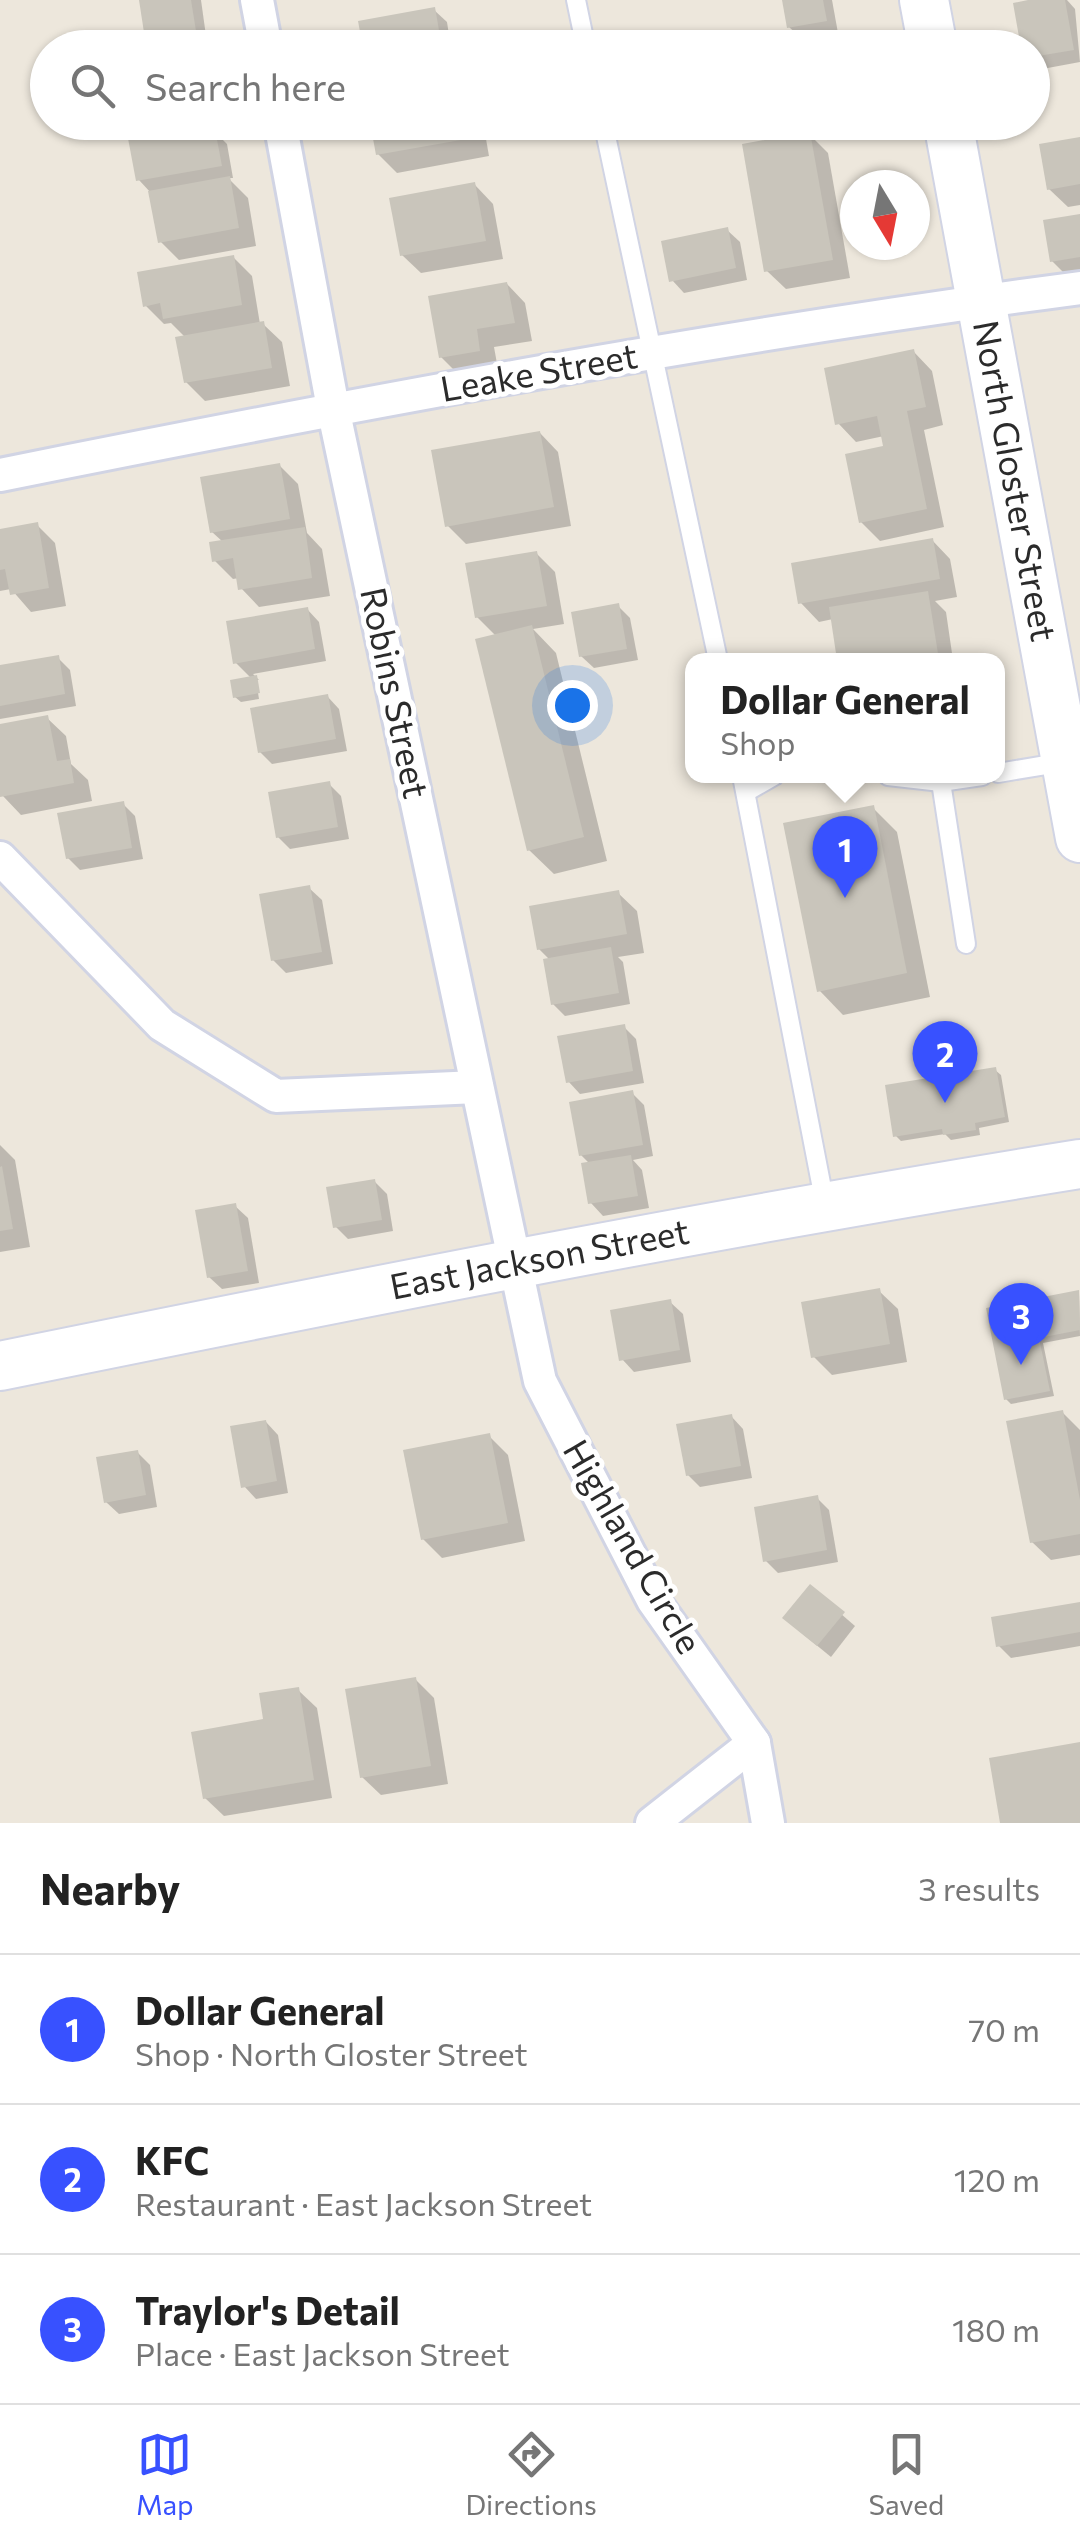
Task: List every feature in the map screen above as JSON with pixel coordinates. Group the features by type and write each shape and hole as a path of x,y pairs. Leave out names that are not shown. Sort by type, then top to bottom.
{"street":[{"path":"257,0 263,30"},
{"path":"924,0 930,30"},
{"name":"Robins Street","path":"283,140 334,408 512,1262"},
{"name":"North Gloster Street","path":"951,140 1080,838"},
{"name":"Leake Street","path":"0,475 334,408 982,300 1080,288"},
{"path":"0,858 162,1026 276,1096 477,1087"},
{"name":"East Jackson Street","path":"0,1366 512,1262 825,1204 1080,1164"},
{"name":"Highland Circle","path":"512,1262 540,1381 654,1600 754,1744 768,1823"},
{"path":"652,1823 754,1744"}],"lane":[{"path":"576,0 582,30"},
{"path":"606,140 716,653"},
{"path":"1005,772 1065,762"},
{"path":"940,783 966,944"},
{"path":"744,784 825,1204"}],"building":[{"path":"139,0 191,0 196,30 144,30"},
{"path":"782,0 823,0 827,21 787,28"},
{"path":"1065,0 1074,50 1050,54 1050,30 1018,30 1013,3"},
{"path":"435,7 439,30 360,30 358,21"},
{"path":"1080,137 1080,184 1047,190 1039,144"},
{"path":"128,140 217,140 222,166 136,181"},
{"path":"373,140 461,140 376,155"},
{"path":"811,140 833,260 764,272 742,144"},
{"path":"230,176 239,228 158,243 148,191"},
{"path":"475,182 486,241 400,256 389,198"},
{"path":"1080,214 1080,257 1050,262 1043,220"},
{"path":"728,227 736,268 669,282 661,241"},
{"path":"234,255 242,305 163,319 160,303 143,307 137,272"},
{"path":"507,282 515,323 477,329 480,351 439,358 428,296"},
{"path":"264,321 272,368 184,383 175,337"},
{"path":"914,349 926,407 907,411 927,509 859,523 845,454 883,446 877,416 835,425 824,368"},
{"path":"540,431 554,507 445,527 431,450"},
{"path":"280,463 290,519 210,533 200,477"},
{"path":"38,522 49,588 10,595 5,569 0,570 0,529"},
{"path":"305,527 312,578 238,590 233,558 212,562 209,542"},
{"path":"933,538 940,579 798,604 791,563"},
{"path":"537,551 547,606 475,618 465,563"},
{"path":"928,591 938,653 836,653 829,607"},
{"path":"619,603 627,649 579,657 571,612"},
{"path":"308,607 315,649 233,664 226,621"},
{"path":"532,625 584,837 527,851 475,639"},
{"path":"59,655 65,694 0,706 0,665"},
{"path":"257,675 260,693 233,698 230,680"},
{"path":"328,694 336,739 258,753 250,708"},
{"path":"48,715 57,761 70,759 74,783 0,797 0,724"},
{"path":"330,781 338,827 276,838 268,792"},
{"path":"124,801 132,848 66,859 57,813"},
{"path":"874,805 907,973 817,992 783,823"},
{"path":"310,885 322,952 271,961 259,894"},
{"path":"619,890 627,934 537,950 529,906"},
{"path":"611,947 619,993 551,1005 543,959"},
{"path":"625,1024 633,1071 566,1083 557,1036"},
{"path":"996,1067 1005,1117 975,1123 976,1130 943,1135 942,1129 893,1137 885,1085"},
{"path":"633,1090 643,1145 579,1156 569,1102"},
{"path":"631,1155 638,1196 588,1204 581,1163"},
{"path":"0,1167 13,1229 0,1231"},
{"path":"375,1179 382,1220 333,1228 326,1187"},
{"path":"236,1203 248,1271 207,1278 195,1210"},
{"path":"880,1288 890,1344 811,1358 801,1302"},
{"path":"1079,1290 1080,1330 1039,1338 1050,1391 1004,1400 986,1308"},
{"path":"671,1299 680,1350 619,1361 610,1310"},
{"path":"1063,1410 1080,1500 1080,1534 1030,1543 1006,1421"},
{"path":"732,1414 741,1466 686,1476 676,1424"},
{"path":"266,1420 277,1481 241,1488 230,1426"},
{"path":"490,1433 508,1523 421,1540 403,1450"},
{"path":"138,1450 146,1495 104,1503 96,1457"},
{"path":"818,1495 827,1550 763,1562 754,1507"},
{"path":"810,1584 845,1612 817,1646 782,1618"},
{"path":"1080,1602 1080,1632 996,1647 991,1617"},
{"path":"416,1677 431,1766 360,1778 345,1689"},
{"path":"299,1687 314,1780 203,1799 191,1732 263,1719 259,1693"},
{"path":"1080,1742 1080,1823 1000,1823 989,1758"}],"place":[{"name":"Dollar General","path":"845,898"},
{"name":"KFC","path":"945,1103"},
{"name":"Traylor's Detail","path":"1021,1365"}]}
